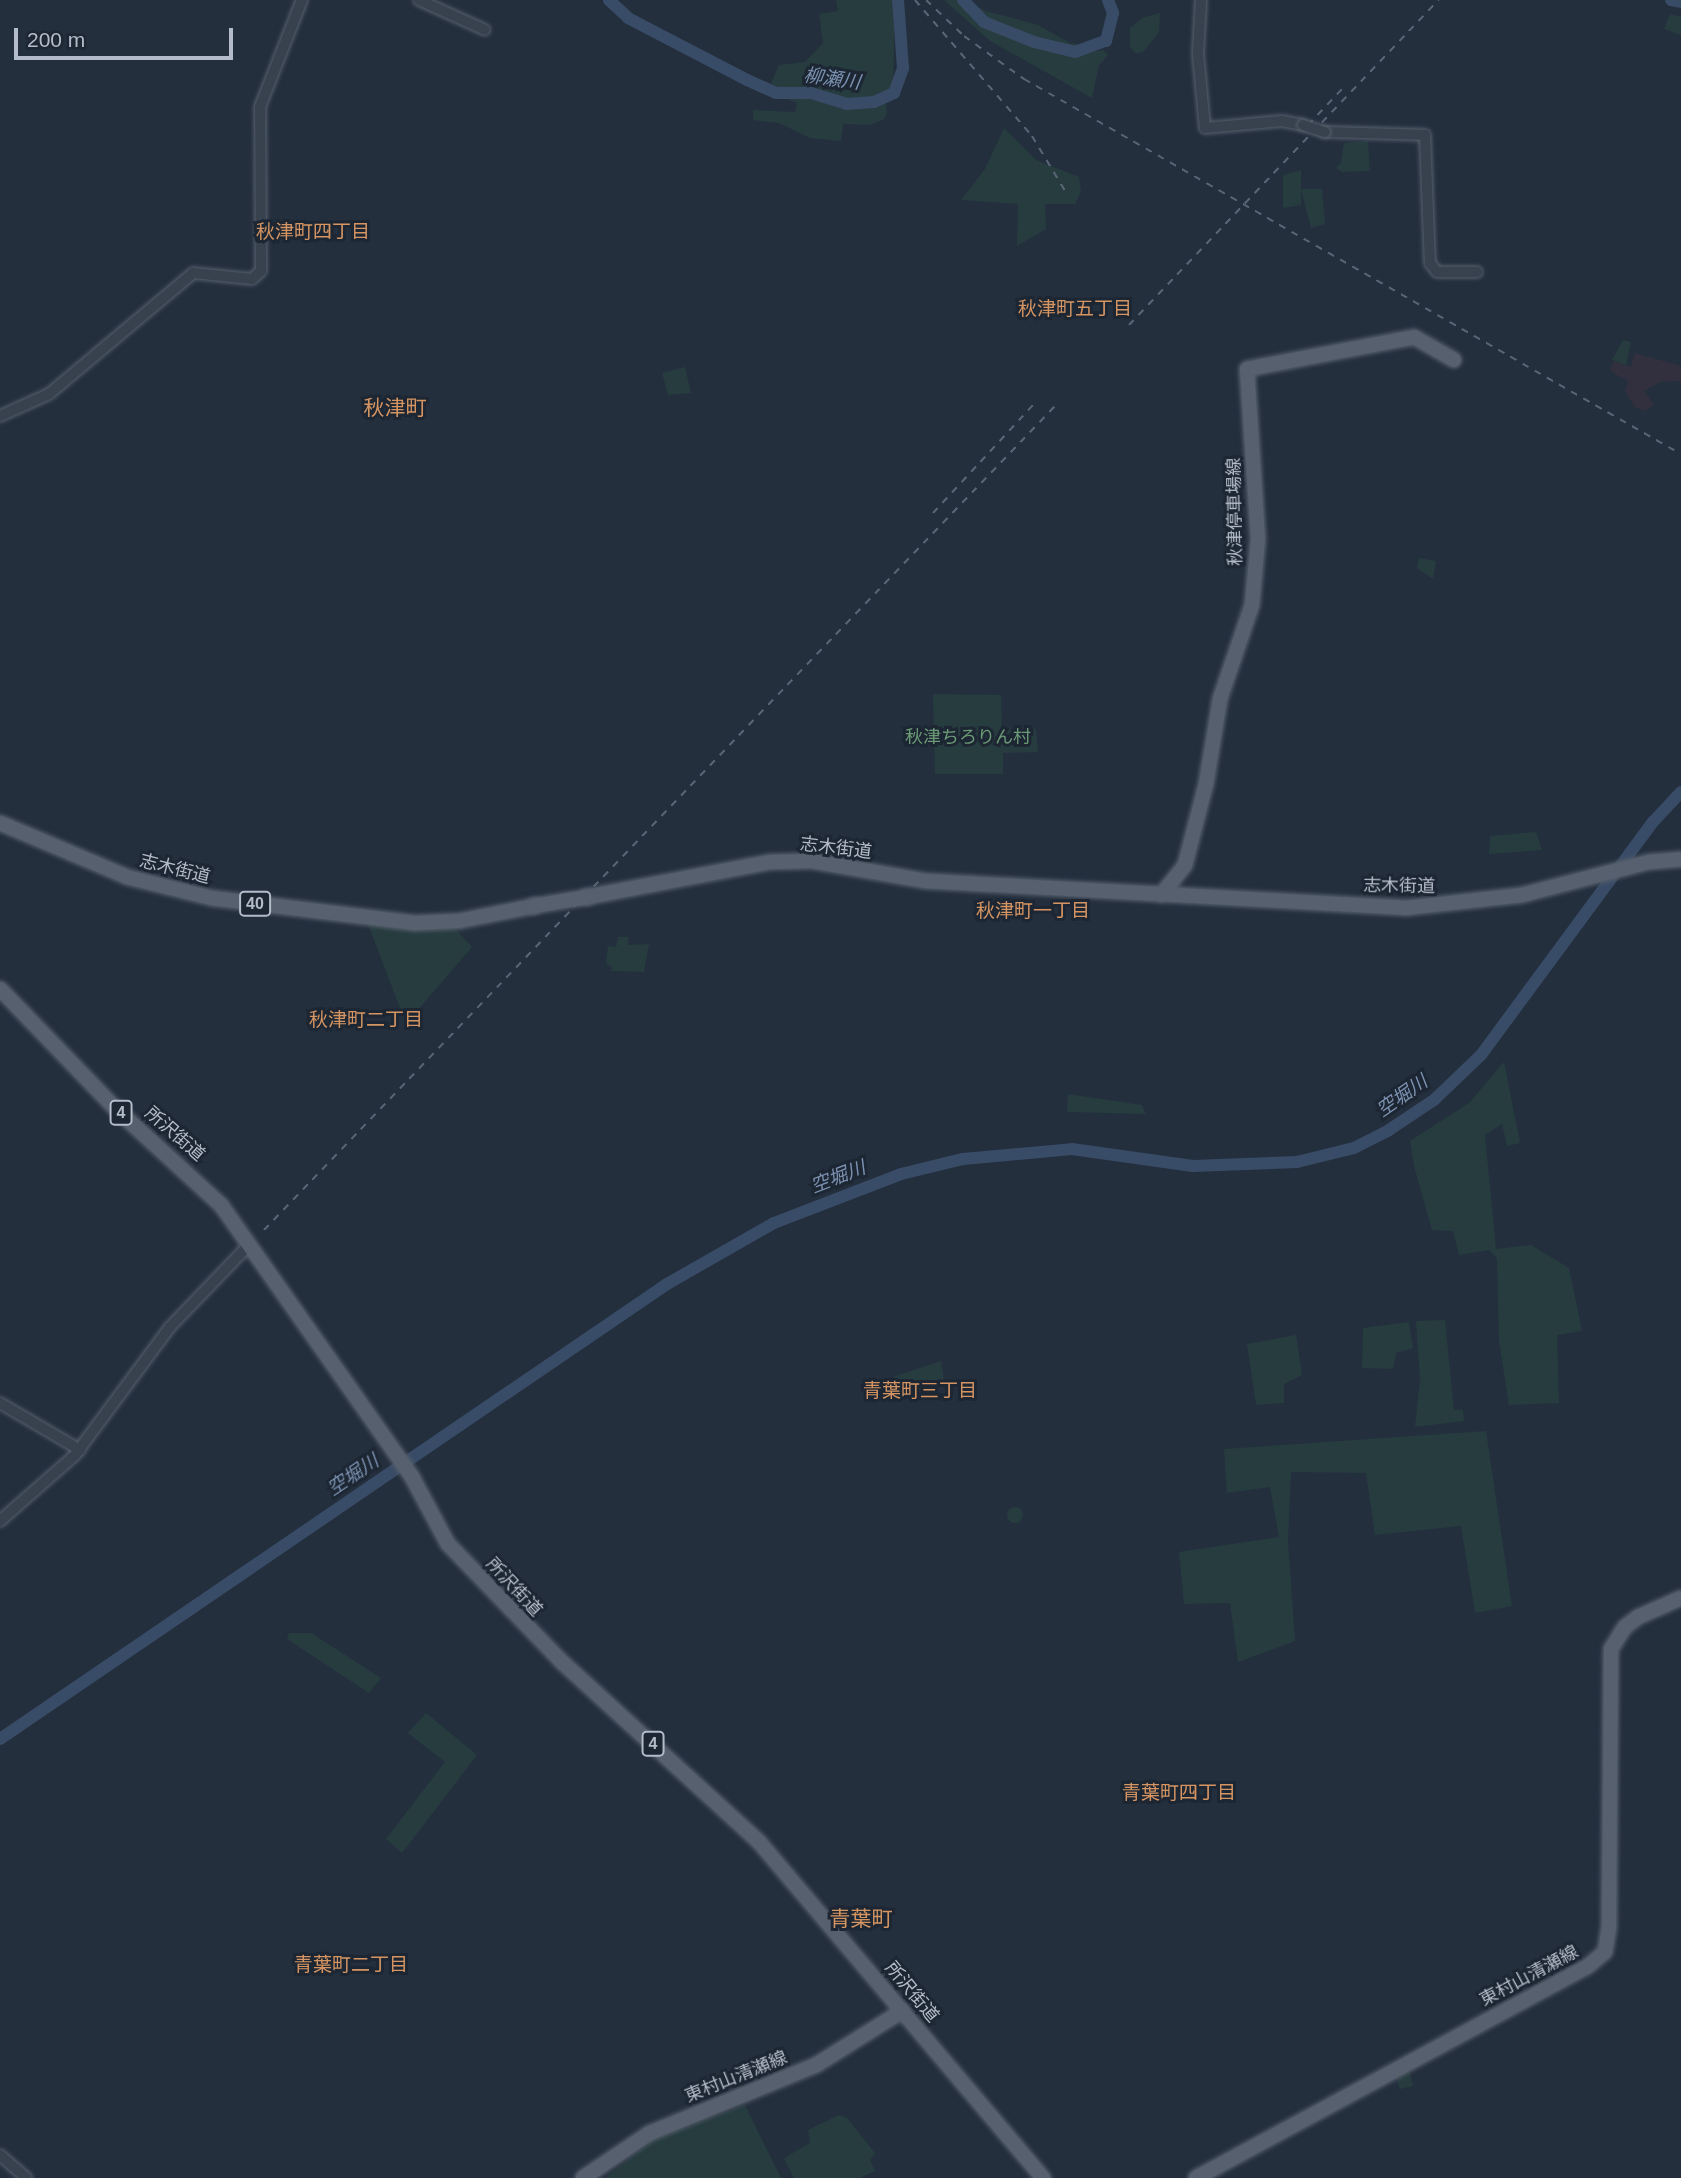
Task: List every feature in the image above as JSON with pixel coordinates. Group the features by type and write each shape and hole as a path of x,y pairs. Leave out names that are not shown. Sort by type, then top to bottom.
{"main road":[{"name":"秋津停車場線","path":"1161,895 1185,865 1206,784 1220,699 1252,605 1258,539 1247,369 1415,337 1454,360"},
{"name":"志木街道","path":"0,823 127,877 211,898 414,923 459,921 771,862 812,861 926,881 1405,908 1511,897 1646,863 1681,859"},
{"name":"所沢街道","path":"0,989 115,1108 210,1193 410,1474 455,1552 552,1653 732,1814 1043,2178"},
{"name":"東村山清瀬線","path":"1196,2178 1587,1967 1605,1951 1609,1927 1611,1649 1625,1627 1638,1616 1681,1598"},
{"name":"東村山清瀬線","path":"583,2178 650,2133 816,2065 902,2011"}],"street":[{"path":"0,416 48,394 193,274 252,279 261,271 260,107 302,0"},
{"path":"419,0 485,30"},
{"path":"1201,0 1198,54 1205,128 1282,121 1325,132 1425,135 1430,263 1437,272 1476,272"},
{"path":"0,1521 80,1450 170,1327 249,1245"},
{"path":"0,1403 80,1450"},
{"path":"0,2155 26,2178"}],"shaded area":[{"path":"1635,353 1681,366 1681,381 1660,382 1644,391 1654,405 1645,411 1635,407 1625,391 1628,381 1610,371 1614,361 1631,367"}],"green space":[{"path":"836,0 895,0 893,90 880,99 845,101 811,90 778,89 771,83 779,65 805,62 823,43 819,14 838,11"},
{"path":"944,0 959,0 970,15 989,27 1070,55 1103,50 1108,55 1099,65 1092,98 990,41"},
{"path":"965,0 986,11 1038,25 1070,43 1084,45 1079,50 1035,40 986,20"},
{"path":"1160,13 1159,32 1144,51 1136,54 1130,47 1130,28 1142,18"},
{"path":"1670,14 1681,17 1681,35 1664,29"},
{"path":"799,94 842,107 886,103 887,113 884,119 870,125 843,124 841,141 810,138 779,123 753,120 753,110 795,112 797,103 778,95"},
{"path":"1004,128 1036,160 1079,177 1081,191 1075,204 1045,204 1046,229 1017,246 1018,204 961,200 985,169"},
{"path":"1368,141 1370,171 1342,172 1336,168 1341,163 1344,143"},
{"path":"1301,170 1301,205 1283,208 1283,175"},
{"path":"1301,189 1322,189 1325,224 1311,228"},
{"path":"1623,340 1631,342 1626,365 1612,360"},
{"path":"685,367 691,393 668,395 662,373"},
{"path":"1419,558 1436,561 1433,579 1417,568"},
{"name":"秋津ちろりん村","path":"933,694 1001,695 1002,728 1036,729 1038,752 1003,753 1003,774 935,774"},
{"path":"1536,832 1542,850 1489,854 1490,836"},
{"path":"368,924 453,926 472,947 406,1024"},
{"path":"618,937 629,937 628,945 649,944 644,972 611,971 612,967 606,964 608,946 616,947"},
{"path":"1504,1062 1520,1143 1507,1146 1502,1124 1485,1135 1496,1249 1531,1245 1569,1268 1582,1331 1557,1335 1559,1403 1509,1405 1499,1341 1497,1259 1490,1250 1459,1255 1453,1231 1432,1230 1414,1166 1410,1141 1469,1103"},
{"path":"1068,1094 1142,1105 1146,1114 1067,1112"},
{"path":"1445,1320 1454,1410 1463,1410 1464,1421 1415,1427 1420,1379 1416,1321"},
{"path":"1409,1322 1413,1348 1396,1353 1393,1369 1362,1368 1363,1328"},
{"path":"1296,1335 1302,1375 1284,1384 1284,1403 1256,1405 1247,1344"},
{"path":"941,1361 944,1380 900,1397 893,1377"},
{"path":"1486,1431 1512,1606 1475,1613 1461,1526 1375,1535 1366,1473 1291,1472 1288,1541 1295,1641 1238,1662 1230,1603 1184,1604 1179,1552 1279,1537 1270,1487 1227,1493 1224,1449"},
{"path":"1012,1507 1018,1507 1023,1515 1021,1521 1012,1523 1007,1518 1007,1512"},
{"path":"289,1633 311,1633 381,1678 369,1693 287,1639"},
{"path":"426,1713 477,1755 402,1853 386,1839 445,1762 408,1733"},
{"path":"1409,2070 1413,2086 1400,2089 1396,2077"},
{"path":"745,2105 781,2178 605,2178 653,2140"},
{"path":"839,2115 847,2118 875,2153 870,2160 875,2171 860,2178 794,2178 784,2158 810,2143 808,2130"}],"waterway":[{"name":"柳瀬川","path":"609,0 628,18 776,93 811,93 846,104 874,102 894,93 903,68 898,0"},
{"name":"柳瀬川","path":"963,0 984,22 1034,42 1075,52 1106,41 1113,13 1108,0"},
{"name":"柳瀬川","path":"1671,0 1681,2"},
{"name":"空堀川","path":"0,1739 667,1284 774,1223 901,1174 963,1159 1072,1149 1193,1166 1297,1162 1354,1148 1389,1130 1434,1100 1481,1055 1653,822 1681,792"}],"railway":[{"path":"915,0 1032,136 1065,191"},
{"path":"926,0 964,36 1024,79 1681,454"},
{"path":"1129,325 1439,0"},
{"path":"1308,125 1342,89"},
{"path":"933,513 1035,403"},
{"path":"264,1230 1056,405"}],"district":[{"name":"秋津町四丁目","path":"313,232"},
{"name":"秋津町五丁目","path":"1075,309"},
{"name":"秋津町","path":"395,408"},
{"name":"秋津町一丁目","path":"1033,911"},
{"name":"秋津町二丁目","path":"366,1020"},
{"name":"青葉町三丁目","path":"920,1391"},
{"name":"青葉町四丁目","path":"1179,1793"},
{"name":"青葉町","path":"861,1919"},
{"name":"青葉町二丁目","path":"351,1965"}]}
